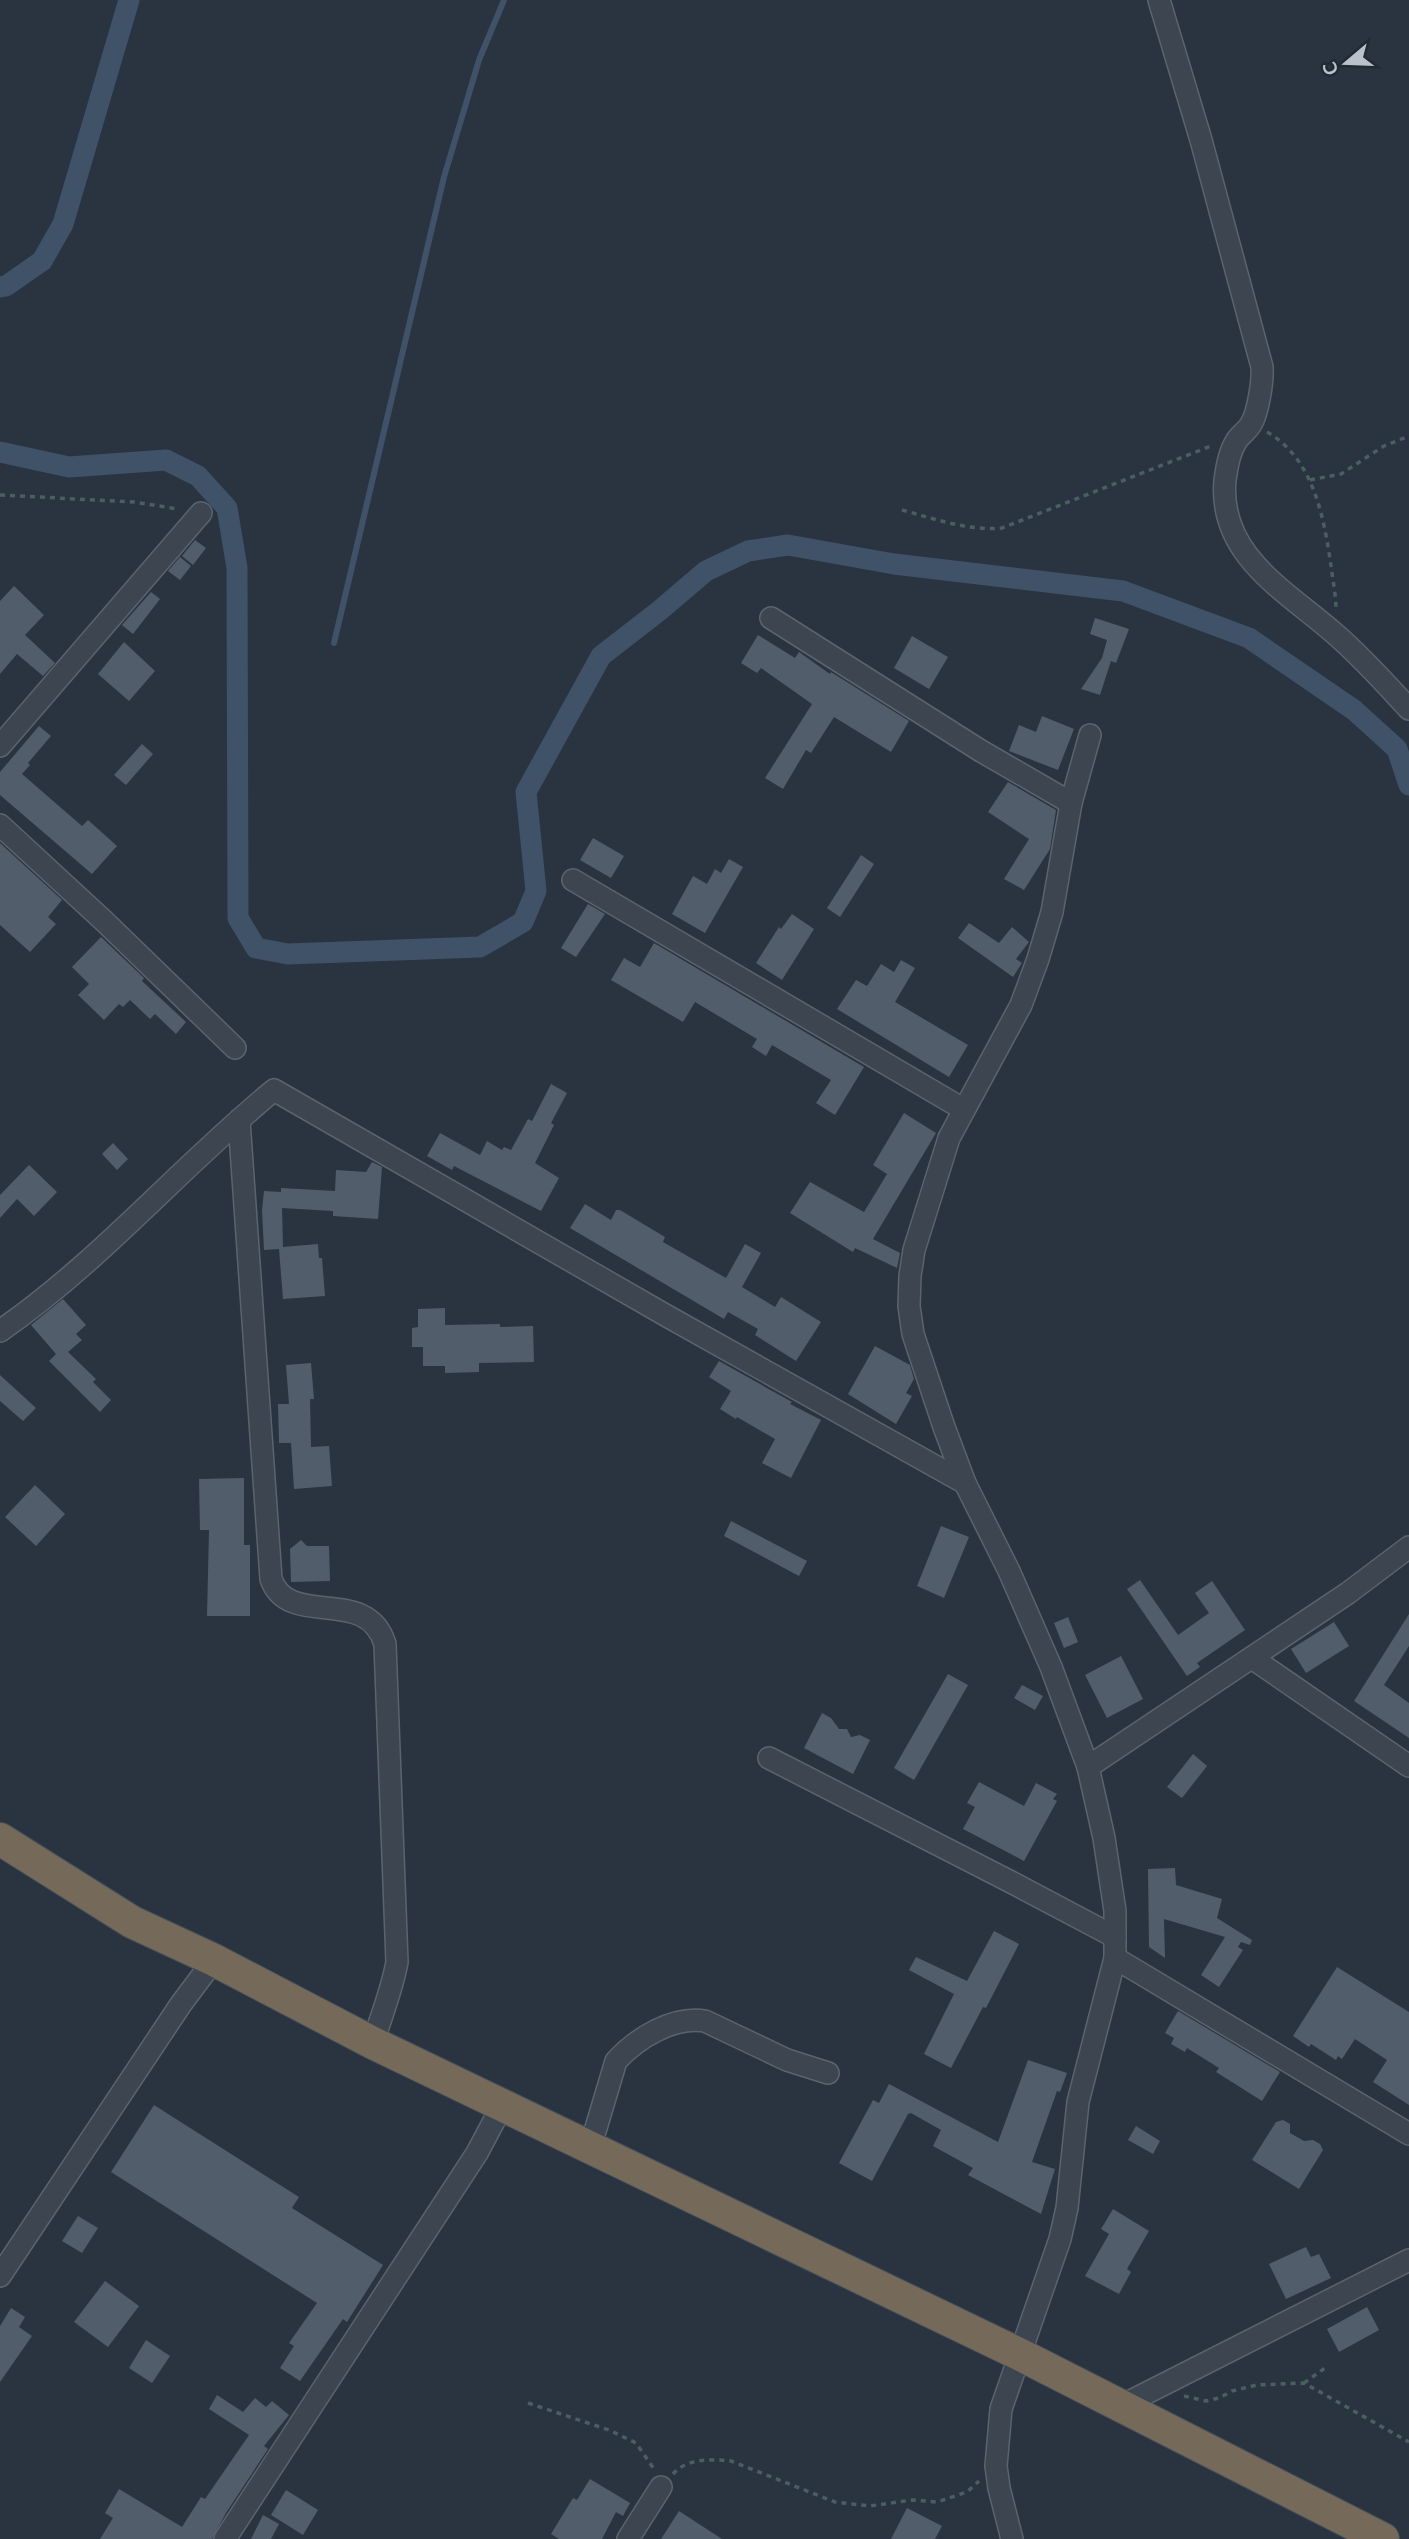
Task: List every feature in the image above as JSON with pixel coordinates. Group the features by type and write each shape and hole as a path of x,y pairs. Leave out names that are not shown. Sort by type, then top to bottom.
{"highway":[{"path":"0,1839 132,1922 214,1960 373,2043 502,2106 1019,2354 1383,2539"}],"street":[{"path":"1159,0 1201,140 1262,367 1263,377 1252,423 1237,439 1230,455 1224,496 1232,531 1249,558 1273,584 1335,633 1409,709"},
{"path":"0,746 201,513"},
{"path":"771,618 981,751 1071,803"},
{"path":"1012,2539 996,2466 1001,2409 1060,2239 1067,2208 1078,2102 1115,1948 1115,1911 1088,1767 1051,1667 1020,1595 965,1483 925,1376 909,1306 910,1276 914,1250 939,1167 963,1109 1021,1005 1038,959 1052,912 1071,803 1090,734"},
{"path":"0,825 235,1048"},
{"path":"573,880 963,1109"},
{"path":"0,1331 21,1317 115,1236 274,1090 738,1357 965,1483"},
{"path":"239,1120 271,1578 276,1592 290,1601 351,1611 367,1617 377,1626 385,1644 397,1962 393,1986 384,2002 373,2043"},
{"path":"1088,1767 1348,1593 1409,1547"},
{"path":"1252,1658 1409,1766"},
{"path":"769,1758 1011,1882 1409,2134"},
{"path":"0,2276 180,2004 214,1960"},
{"path":"590,2148 616,2061 625,2050 672,2024 705,2021 787,2060 828,2073"},
{"path":"225,2539 477,2153 502,2106"},
{"path":"1121,2406 1409,2260"},
{"path":"628,2539 661,2487"}],"path":[{"path":"1252,423 1273,436 1296,459 1310,481 1324,519 1336,606 1335,633"},
{"path":"1310,481 1341,474 1384,446 1409,436"},
{"path":"902,510 984,530 1002,528 1188,455 1237,439"},
{"path":"0,495 134,502 201,513"},
{"path":"1304,2383 1325,2368"},
{"path":"1155,2390 1206,2401 1257,2385 1304,2383 1409,2442"},
{"path":"528,2403 609,2430 636,2443 658,2475 661,2487"},
{"path":"661,2487 677,2470 695,2461 714,2459 731,2461 835,2502 870,2506 912,2500 937,2502 967,2492 996,2466"}],"building":[{"path":"195,540 206,548 193,565 182,556"},
{"path":"180,557 191,566 180,580 168,571"},
{"path":"14,586 44,615 25,635 55,663 43,676 17,654 0,674 0,601"},
{"path":"151,592 160,599 133,634 122,625"},
{"path":"1095,618 1129,629 1116,663 1111,661 1100,695 1081,689 1102,658 1107,640 1090,634"},
{"path":"758,635 795,658 799,652 830,674 831,672 909,721 891,752 834,717 811,753 806,750 783,789 765,778 812,704 761,668 757,673 741,663"},
{"path":"912,636 948,657 929,689 894,668"},
{"path":"124,642 155,671 129,701 98,674"},
{"path":"1042,716 1074,729 1058,770 1009,751 1019,725 1036,732"},
{"path":"39,726 51,736 22,774 82,826 88,820 117,846 92,874 0,795 0,772"},
{"path":"142,744 153,754 126,785 114,775"},
{"path":"1008,782 1056,810 1050,849 1024,890 1004,879 1029,839 988,812"},
{"path":"593,838 624,856 611,878 580,860"},
{"path":"0,843 62,900 48,917 56,924 30,952 0,925"},
{"path":"861,855 874,864 840,917 827,908"},
{"path":"729,859 743,867 705,933 672,914 693,876 707,884 715,869 721,873"},
{"path":"588,904 605,914 576,957 561,948"},
{"path":"792,914 814,929 782,980 756,963 779,927 781,929"},
{"path":"969,923 999,943 1012,927 1029,942 1016,959 1022,963 1013,977 958,938"},
{"path":"101,937 144,978 142,981 186,1022 176,1034 155,1014 150,1019 130,1000 123,1007 119,1004 104,1020 78,995 89,984 72,967"},
{"path":"654,943 864,1067 835,1115 816,1103 831,1080 772,1045 766,1056 752,1047 757,1039 695,1002 683,1022 611,980 624,958 640,967"},
{"path":"901,960 915,968 895,1002 968,1045 949,1077 837,1009 856,980 867,986 881,964 894,972"},
{"path":"551,1084 567,1093 535,1163 559,1178 541,1211 454,1166 452,1170 427,1156 440,1133 480,1155 487,1141 502,1150 504,1147 511,1150 528,1119 532,1121"},
{"path":"904,1113 936,1133 873,1239 900,1253 897,1268 855,1248 853,1252 790,1213 810,1182 864,1212 887,1174 873,1165"},
{"path":"113,1143 128,1159 117,1170 102,1154"},
{"path":"372,1162 382,1167 378,1219 333,1216 333,1211 282,1208 283,1247 318,1244 325,1296 283,1299 279,1249 264,1250 264,1191 281,1192 281,1188 335,1191 336,1170 366,1172"},
{"path":"29,1165 57,1192 34,1216 17,1199 0,1218 0,1195"},
{"path":"585,1204 611,1220 616,1210 620,1210 665,1237 663,1242 726,1278 745,1244 761,1253 742,1287 775,1307 781,1297 821,1322 796,1361 755,1335 758,1329 728,1312 724,1319 570,1228"},
{"path":"63,1299 86,1325 76,1334 82,1340 68,1352 96,1379 93,1382 111,1400 100,1412 49,1361 56,1354 31,1325"},
{"path":"445,1308 445,1325 533,1326 534,1362 479,1363 479,1372 445,1373 445,1366 423,1366 423,1347 412,1347 412,1328 418,1327 418,1309"},
{"path":"875,1346 910,1365 914,1379 906,1393 912,1396 896,1424 848,1394"},
{"path":"719,1361 821,1420 791,1478 762,1463 775,1439 720,1409 731,1391 709,1377"},
{"path":"311,1363 314,1399 310,1399 311,1447 329,1446 332,1486 294,1489 291,1443 279,1443 278,1404 289,1404 286,1365"},
{"path":"0,1375 36,1408 23,1421 0,1401"},
{"path":"244,1478 244,1545 250,1545 250,1616 207,1616 209,1530 200,1530 199,1479"},
{"path":"35,1485 65,1514 36,1546 5,1517"},
{"path":"731,1521 807,1561 799,1576 724,1536"},
{"path":"941,1526 969,1537 944,1598 917,1586"},
{"path":"301,1540 307,1546 329,1546 330,1581 291,1582 290,1549"},
{"path":"1140,1580 1178,1635 1209,1613 1195,1593 1212,1581 1245,1630 1197,1663 1200,1667 1187,1676 1127,1589"},
{"path":"1409,1614 1409,1646 1384,1685 1409,1703 1409,1738 1354,1701"},
{"path":"1068,1617 1078,1642 1064,1648 1054,1623"},
{"path":"1334,1622 1349,1646 1306,1673 1291,1649"},
{"path":"1121,1656 1143,1699 1107,1718 1085,1675"},
{"path":"948,1674 968,1685 914,1780 894,1768"},
{"path":"1022,1685 1043,1696 1035,1710 1014,1698"},
{"path":"822,1713 831,1718 839,1729 847,1729 851,1737 860,1735 870,1740 853,1774 804,1748"},
{"path":"1193,1754 1207,1766 1182,1798 1167,1787"},
{"path":"979,1782 1024,1806 1036,1783 1057,1794 1053,1799 1057,1801 1024,1861 963,1829 975,1807 967,1803"},
{"path":"1175,1868 1176,1885 1222,1899 1217,1918 1252,1940 1250,1945 1241,1942 1238,1947 1243,1950 1219,1987 1201,1975 1225,1937 1164,1919 1165,1958 1149,1947 1148,1869"},
{"path":"994,1931 1019,1944 951,2068 924,2054 954,1994 909,1970 916,1957 967,1981"},
{"path":"1337,1967 1409,2012 1409,2105 1373,2082 1387,2060 1355,2039 1342,2059 1338,2056 1336,2060 1293,2036"},
{"path":"1178,2011 1280,2072 1262,2101 1216,2072 1219,2068 1187,2048 1185,2052 1171,2044 1174,2038 1165,2033"},
{"path":"1028,2060 1067,2073 1060,2092 1057,2091 1032,2162 1055,2169 1041,2214 968,2175 973,2168 933,2146 941,2130 911,2113 908,2114 872,2181 839,2163 873,2100 879,2103 889,2084 998,2142"},
{"path":"154,2105 299,2197 292,2208 383,2265 347,2322 343,2319 300,2381 280,2368 294,2346 289,2343 317,2303 111,2172"},
{"path":"1283,2120 1290,2124 1290,2133 1304,2141 1313,2140 1320,2144 1323,2150 1299,2189 1252,2160 1276,2122"},
{"path":"1136,2126 1160,2141 1153,2154 1128,2140"},
{"path":"1113,2209 1149,2231 1127,2269 1131,2272 1119,2294 1085,2276 1109,2234 1101,2229"},
{"path":"78,2216 98,2228 82,2253 62,2241"},
{"path":"1306,2247 1311,2257 1319,2254 1331,2278 1286,2299 1269,2264"},
{"path":"105,2281 139,2306 108,2347 74,2322"},
{"path":"1367,2307 1379,2330 1339,2352 1327,2329"},
{"path":"11,2308 25,2317 19,2327 32,2336 0,2382 0,2326"},
{"path":"146,2340 170,2356 152,2383 129,2368"},
{"path":"217,2395 243,2412 255,2398 266,2407 272,2401 289,2415 264,2446 268,2449 212,2539 100,2539 113,2518 105,2513 119,2489 182,2527 201,2497 205,2499 249,2435 209,2409"},
{"path":"590,2479 630,2503 623,2516 616,2512 602,2539 559,2539 551,2534 573,2498 577,2500"},
{"path":"286,2490 318,2510 303,2535 271,2515"},
{"path":"907,2508 942,2526 935,2539 891,2539"},
{"path":"679,2511 722,2539 661,2539"},
{"path":"263,2515 279,2524 271,2539 251,2539"}],"waterway":[{"path":"0,287 6,286 42,261 63,224 129,0"},
{"path":"334,643 444,177 479,60 504,0"},
{"path":"0,452 69,467 166,460 198,476 227,508 237,568 238,918 256,948 288,954 480,947 523,922 536,891 526,792 601,656 706,571 748,551 788,545 894,564 1123,591 1249,638 1354,710 1397,749 1409,785"}]}
